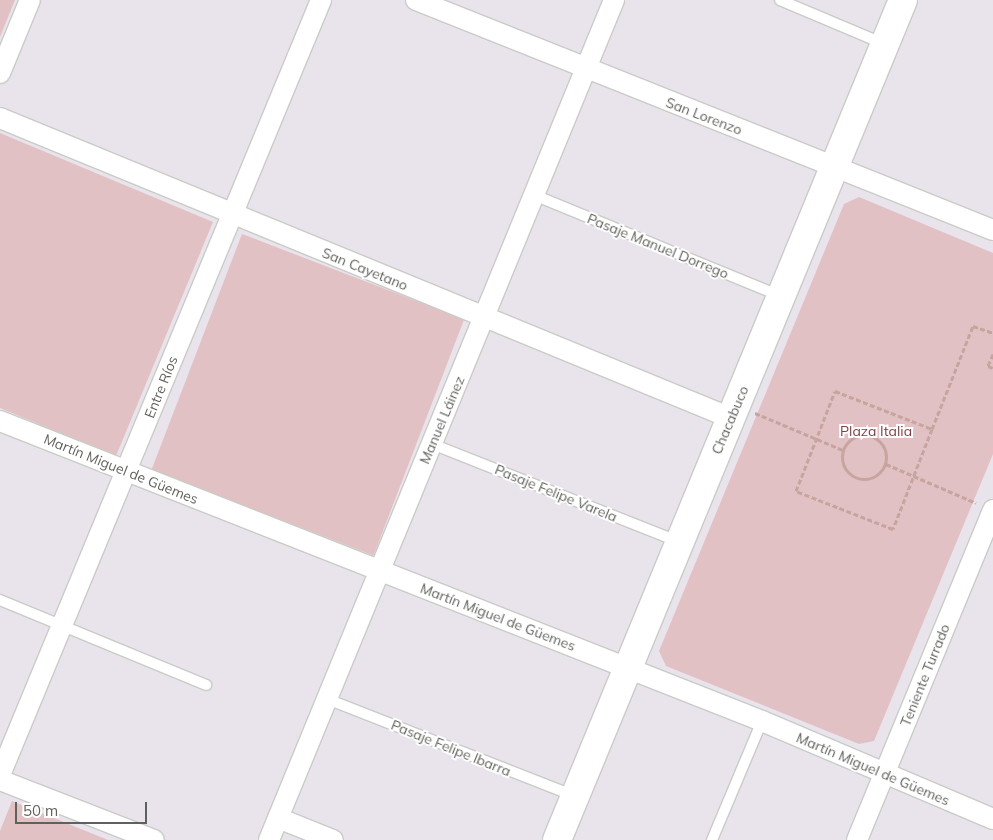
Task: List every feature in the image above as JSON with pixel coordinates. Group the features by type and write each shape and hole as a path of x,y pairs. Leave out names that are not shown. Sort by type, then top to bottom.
{"main road":[{"name":"Chacabuco","path":"557,840 903,0"}],"street":[{"path":"0,73 30,0"},
{"name":"Entre Ríos","path":"0,775 321,0"},
{"name":"San Lorenzo","path":"416,0 585,70 993,230"},
{"name":"Manuel Láinez","path":"270,840 614,0"},
{"name":"San Cayetano","path":"0,118 485,317 734,412"},
{"name":"Martín Miguel de Güemes","path":"0,421 762,721 884,775 993,819"},
{"name":"Teniente Turrado","path":"857,840 884,775 986,507"},
{"path":"0,780 154,840"},
{"path":"278,818 333,840"}],"lane":[{"path":"780,0 884,45"},
{"name":"Pasaje Manuel Dorrego","path":"534,195 781,297"},
{"name":"Pasaje Felipe Varela","path":"432,444 680,543"},
{"path":"0,600 206,685"},
{"name":"Pasaje Felipe Ibarra","path":"327,699 574,797"},
{"path":"712,840 762,721"}],"path":[{"path":"932,429 836,391 796,491 893,529 973,326 993,333"},
{"path":"993,354 988,366 993,368"},
{"path":"734,412 843,450"},
{"path":"860,435 875,437 885,449 886,464 877,476 857,478 846,470 843,450 853,438 860,435"},
{"path":"886,464 986,507"}],"green space":[{"path":"0,0 15,0 0,37"},
{"path":"0,133 213,222 116,456 0,408"},
{"name":"Plaza Italia","path":"859,197 993,253 993,454 874,741 859,744 666,666 659,651 844,204"},
{"path":"242,234 464,319 374,555 151,470"},
{"path":"12,801 108,840 0,840 0,831"}]}
